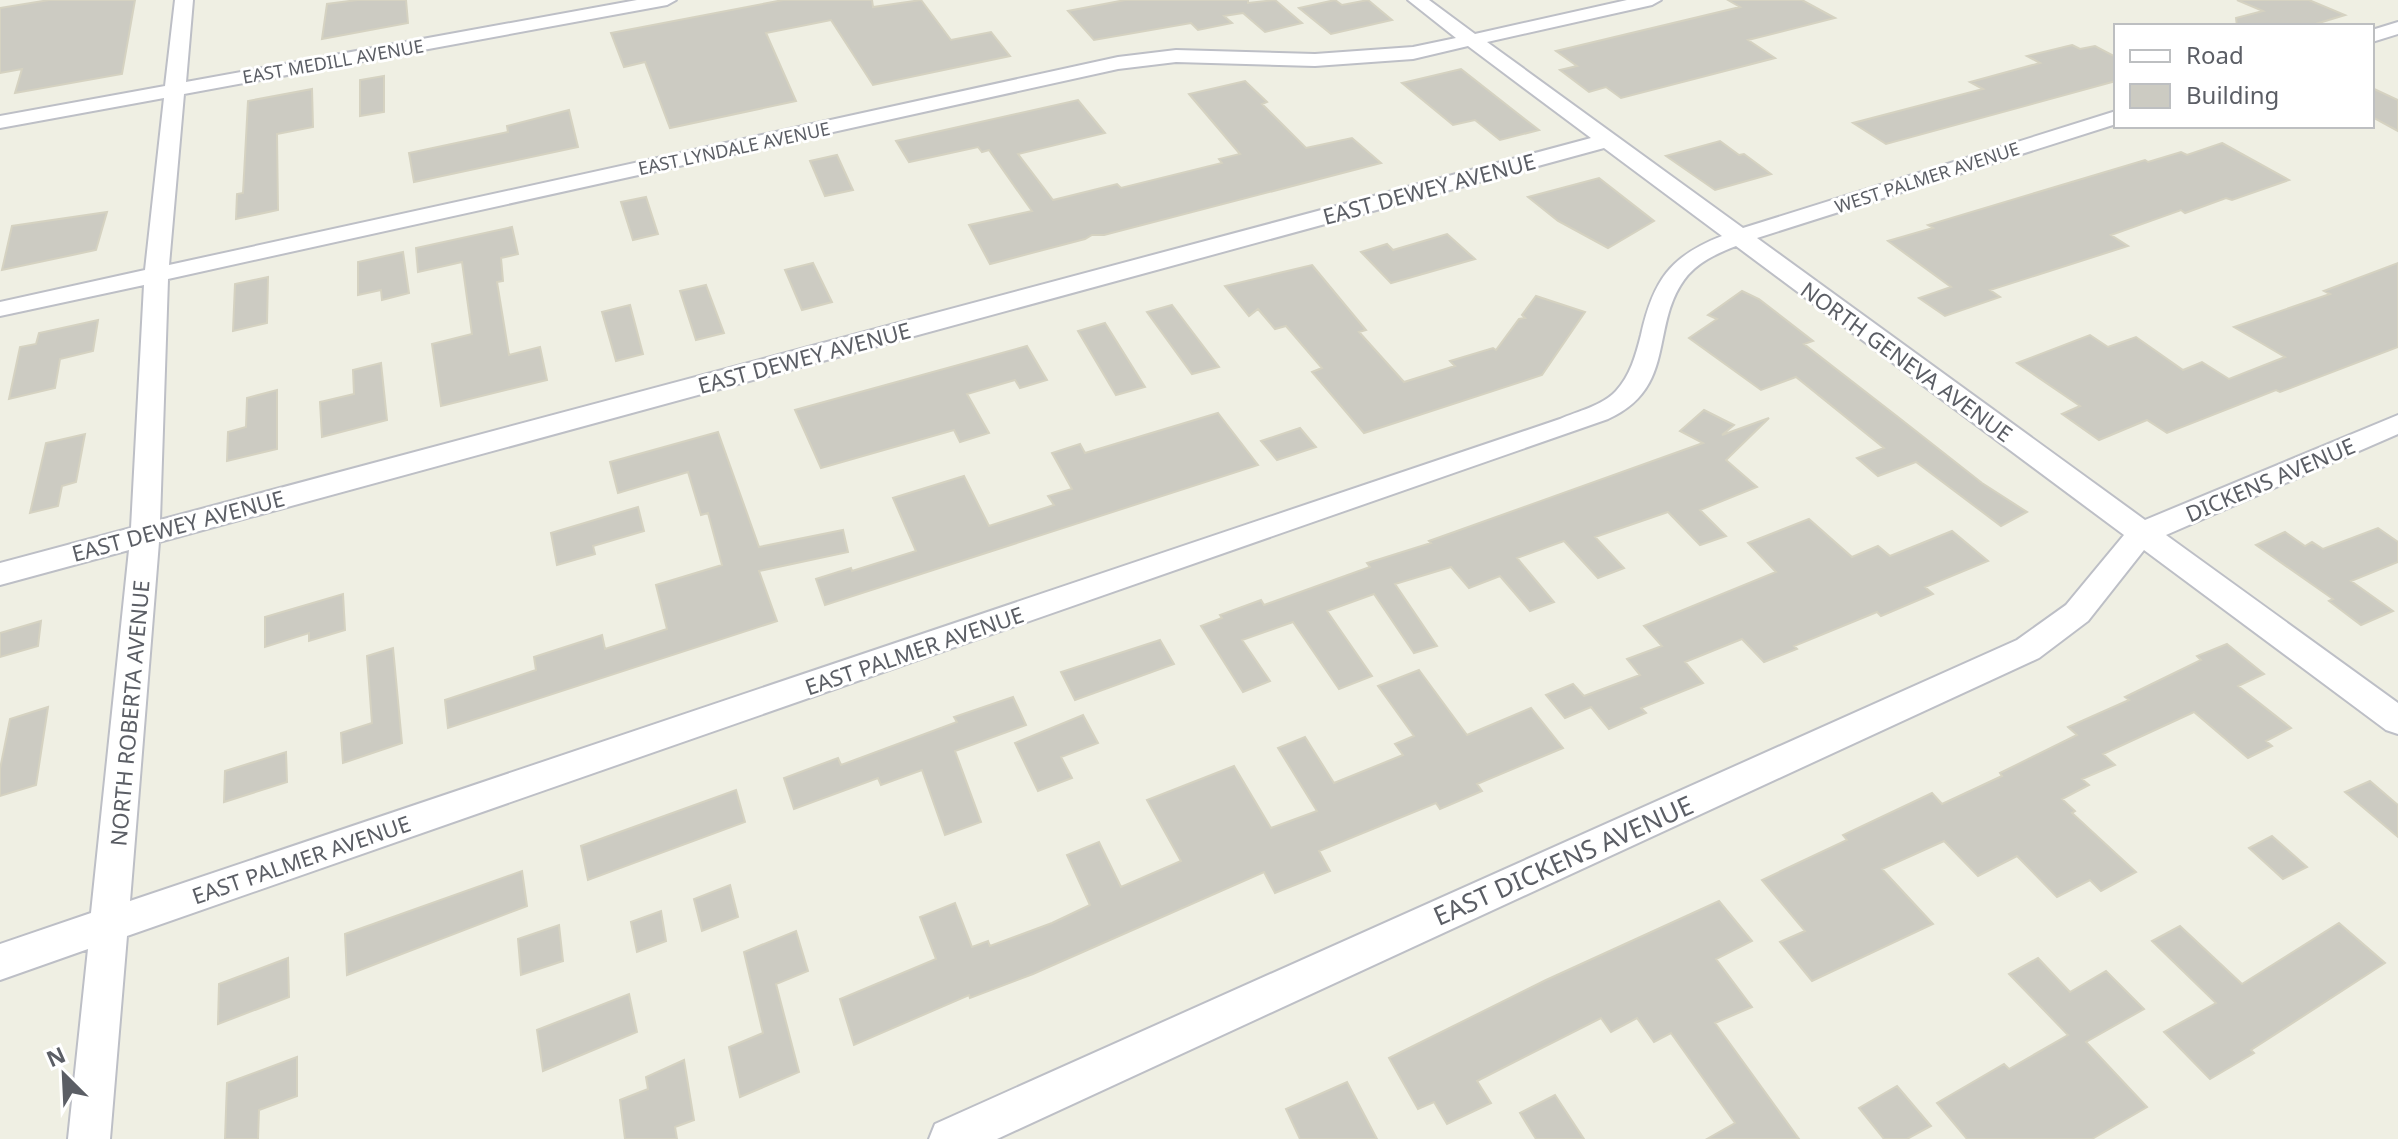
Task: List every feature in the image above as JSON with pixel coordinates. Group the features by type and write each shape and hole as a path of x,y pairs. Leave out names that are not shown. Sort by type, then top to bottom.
{"street":[{"name":"NORTH ROBERTA AVENUE","path":"89,1139 145,534 156,276 184,0"},
{"name":"EAST MEDILL AVENUE","path":"0,122 667,0"},
{"name":"NORTH GENEVA AVENUE","path":"1417,0 2398,721"},
{"name":"EAST LYNDALE AVENUE","path":"0,309 1118,63 1176,56 1360,59 1473,42 1652,0"},
{"path":"2374,35 2398,28"},
{"name":"WEST PALMER AVENUE","path":"1738,237 2114,118"},
{"name":"EAST DEWEY AVENUE","path":"0,574 1608,140"},
{"name":"EAST PALMER AVENUE","path":"0,962 1570,425 1623,400 1643,372 1655,337 1657,308 1665,288 1690,259 1738,237"},
{"name":"DICKENS AVENUE","path":"2142,533 2398,424"},
{"name":"EAST DICKENS AVENUE","path":"950,1139 2028,649 2077,613 2142,533"}],"building":[{"path":"49,0 135,0 122,74 15,93 22,69 0,73 0,8"},
{"path":"357,0 406,0 408,23 322,39 327,4"},
{"path":"783,0 872,0 873,7 921,0 951,40 991,32 1010,56 873,85 831,20 766,33 796,101 670,128 645,62 624,67 611,33"},
{"path":"1125,0 1248,0 1248,3 1275,0 1302,23 1265,32 1243,13 1224,16 1232,23 1198,30 1191,23 1094,40 1068,11"},
{"path":"1335,0 1342,5 1368,0 1392,20 1331,34 1299,8"},
{"path":"1728,0 1802,0 1835,18 1748,40 1775,58 1621,98 1606,87 1589,92 1560,70 1577,66 1556,51 1740,7"},
{"path":"2237,0 2309,0 2345,15 2316,24 2237,24 2236,18 2263,11"},
{"path":"2072,45 2080,49 2095,46 2114,56 2114,82 1886,144 1853,123 1983,89 1970,82 2040,63 2027,56"},
{"path":"1461,69 1539,130 1500,140 1475,120 1453,125 1402,83"},
{"path":"384,76 384,112 360,116 360,80"},
{"path":"1245,81 1267,102 1262,104 1306,148 1352,138 1381,163 1104,235 1092,235 990,264 969,225 1032,211 989,150 982,152 978,147 909,162 896,141 1078,100 1105,133 1018,154 1053,200 1117,184 1121,188 1222,163 1219,159 1240,154 1189,94"},
{"path":"312,89 313,127 277,134 278,210 236,219 237,194 243,193 248,101"},
{"path":"2374,89 2398,100 2398,131 2374,118"},
{"path":"569,110 578,147 414,182 409,153 508,132 507,126"},
{"path":"1720,141 1771,174 1715,190 1666,156"},
{"path":"2222,143 2289,180 2232,200 2226,198 2185,213 2181,210 2111,235 2128,246 1990,290 2000,297 1945,316 1919,298 1951,287 1888,241 1933,228 1928,225 2145,160 2148,162 2181,152 2187,155"},
{"path":"837,155 853,190 825,196 810,161"},
{"path":"1599,178 1654,221 1608,248 1558,221 1528,197"},
{"path":"646,197 658,234 633,240 621,202"},
{"path":"107,212 96,250 2,270 12,226"},
{"path":"512,227 518,254 501,258 503,281 497,282 509,355 540,347 547,380 441,406 432,344 472,334 462,262 418,272 416,248"},
{"path":"1447,234 1475,259 1391,283 1361,252 1387,244 1393,250"},
{"path":"403,252 409,293 382,300 381,290 358,295 358,262"},
{"path":"813,263 832,302 802,310 785,270"},
{"path":"2398,263 2398,347 2167,433 2147,420 2099,440 2062,414 2080,406 2017,363 2090,335 2108,347 2136,337 2183,370 2202,362 2229,379 2285,357 2234,327 2330,294 2324,291"},
{"path":"1312,265 1366,330 1359,332 1404,382 1455,366 1450,361 1493,348 1496,350 1519,319 1525,318 1522,315 1536,296 1585,312 1542,375 1364,433 1312,372 1322,368 1286,326 1275,329 1258,309 1249,316 1225,286"},
{"path":"268,277 267,323 233,331 235,284"},
{"path":"706,285 724,333 696,340 680,291"},
{"path":"1742,291 1759,299 1813,341 1804,344 1982,483 2027,512 2001,526 1916,462 1878,476 1857,458 1884,448 1796,377 1761,390 1689,338 1717,319 1708,315"},
{"path":"630,305 643,354 616,361 602,312"},
{"path":"1172,305 1219,367 1192,374 1147,312"},
{"path":"98,320 93,351 60,359 55,388 9,399 20,347 36,344 39,333"},
{"path":"1105,323 1145,387 1116,395 1078,331"},
{"path":"1027,346 1047,380 1020,388 1015,380 967,394 989,433 960,442 954,430 821,468 795,410"},
{"path":"381,363 387,420 322,437 320,402 354,394 353,370"},
{"path":"277,390 277,449 227,461 228,432 246,427 247,398"},
{"path":"1704,410 1734,425 1722,435 1769,418 1726,460 1757,487 1700,510 1726,536 1700,545 1668,512 1595,537 1624,568 1598,578 1564,541 1517,558 1554,602 1530,611 1500,576 1469,588 1451,567 1395,584 1437,646 1414,653 1374,594 1327,611 1372,676 1339,689 1293,622 1242,640 1270,681 1243,692 1201,626 1222,618 1220,615 1261,600 1264,605 1370,567 1367,563 1431,543 1429,541 1703,443 1680,431"},
{"path":"1218,413 1258,465 825,605 816,579 916,551 893,498 964,476 989,526 1054,505 1048,496 1072,489 1052,453 1080,444 1085,453"},
{"path":"1300,428 1316,447 1277,460 1261,441"},
{"path":"718,432 759,547 843,530 848,552 759,571 777,621 448,728 445,700 536,670 534,657 602,635 605,649 667,629 656,585 722,565 708,513 701,515 688,472 618,493 610,462"},
{"path":"85,434 76,482 62,486 58,506 30,513 46,443"},
{"path":"638,507 644,531 593,546 595,554 557,565 551,533"},
{"path":"1809,519 1852,557 1878,546 1890,556 1952,531 1988,561 1925,587 1933,594 1881,616 1877,612 1794,646 1797,649 1764,662 1742,639 1685,662 1703,683 1641,708 1646,713 1609,729 1591,707 1565,718 1546,695 1573,684 1584,696 1640,675 1627,659 1662,646 1644,626 1776,572 1748,543"},
{"path":"2378,528 2398,542 2398,562 2351,581 2393,611 2361,625 2329,601 2333,599 2256,545 2285,532 2305,546 2312,542 2323,549"},
{"path":"343,594 345,630 309,641 309,633 265,647 265,617"},
{"path":"41,621 38,646 0,657 0,633"},
{"path":"1160,640 1174,664 1075,700 1061,672"},
{"path":"2227,644 2264,674 2238,686 2291,728 2266,741 2272,746 2248,758 2194,712 2103,754 2115,765 2082,779 2089,785 2062,799 2075,811 2072,813 2136,872 2101,891 2090,880 2057,897 2017,856 1978,876 1944,841 1882,869 1933,924 1812,981 1780,942 1805,931 1762,880 1847,840 1843,835 1932,793 1942,804 2002,776 2000,773 2077,735 2068,727 2129,700 2125,697 2201,660 2197,656"},
{"path":"393,648 402,743 343,763 341,733 372,723 367,656"},
{"path":"1419,670 1467,735 1531,708 1563,748 1477,784 1482,791 1440,809 1436,803 1319,851 1330,871 1275,893 1264,872 1033,974 970,998 969,995 854,1045 840,999 936,959 920,917 955,903 972,947 988,941 990,946 1090,905 1067,855 1099,842 1121,887 1181,861 1147,800 1234,766 1271,828 1317,811 1278,748 1305,737 1334,783 1403,755 1395,744 1414,736 1378,686"},
{"path":"1013,697 1026,725 955,751 981,822 945,835 922,770 881,785 878,778 794,809 784,778 838,758 841,765 957,722 954,717"},
{"path":"48,707 36,785 0,796 0,769 10,719"},
{"path":"1083,715 1098,743 1061,757 1072,778 1038,791 1015,743"},
{"path":"286,752 287,782 224,802 225,771"},
{"path":"2370,781 2398,805 2398,837 2345,792"},
{"path":"736,790 745,822 588,880 581,846"},
{"path":"2272,836 2307,867 2283,879 2249,848"},
{"path":"522,871 527,906 347,975 345,934"},
{"path":"730,885 738,917 702,931 694,899"},
{"path":"1719,901 1752,941 1716,959 1752,1007 1715,1023 1799,1139 1707,1139 1735,1123 1671,1033 1654,1042 1637,1018 1611,1032 1601,1018 1477,1081 1491,1103 1447,1124 1434,1102 1418,1109 1389,1058 1546,980"},
{"path":"661,911 666,941 637,952 631,922"},
{"path":"2339,923 2385,963 2251,1050 2254,1053 2210,1079 2164,1032 2216,1003 2152,941 2180,926 2242,984"},
{"path":"559,925 563,961 521,975 518,939"},
{"path":"796,931 808,971 776,984 799,1072 740,1097 729,1047 763,1033 744,952"},
{"path":"288,958 289,997 218,1024 219,984"},
{"path":"2038,958 2070,992 2106,971 2144,1009 2086,1042 2147,1107 2092,1139 1967,1139 1937,1103 2004,1064 2009,1069 2068,1035 2009,974"},
{"path":"629,994 637,1032 543,1071 537,1030"},
{"path":"297,1057 297,1096 259,1110 258,1139 225,1139 227,1083"},
{"path":"684,1060 694,1120 675,1127 677,1139 625,1139 620,1100 648,1089 646,1077"},
{"path":"1347,1082 1377,1139 1300,1139 1286,1109"},
{"path":"1897,1086 1931,1126 1907,1139 1884,1139 1859,1108"},
{"path":"1555,1095 1584,1139 1536,1139 1520,1113"}]}
